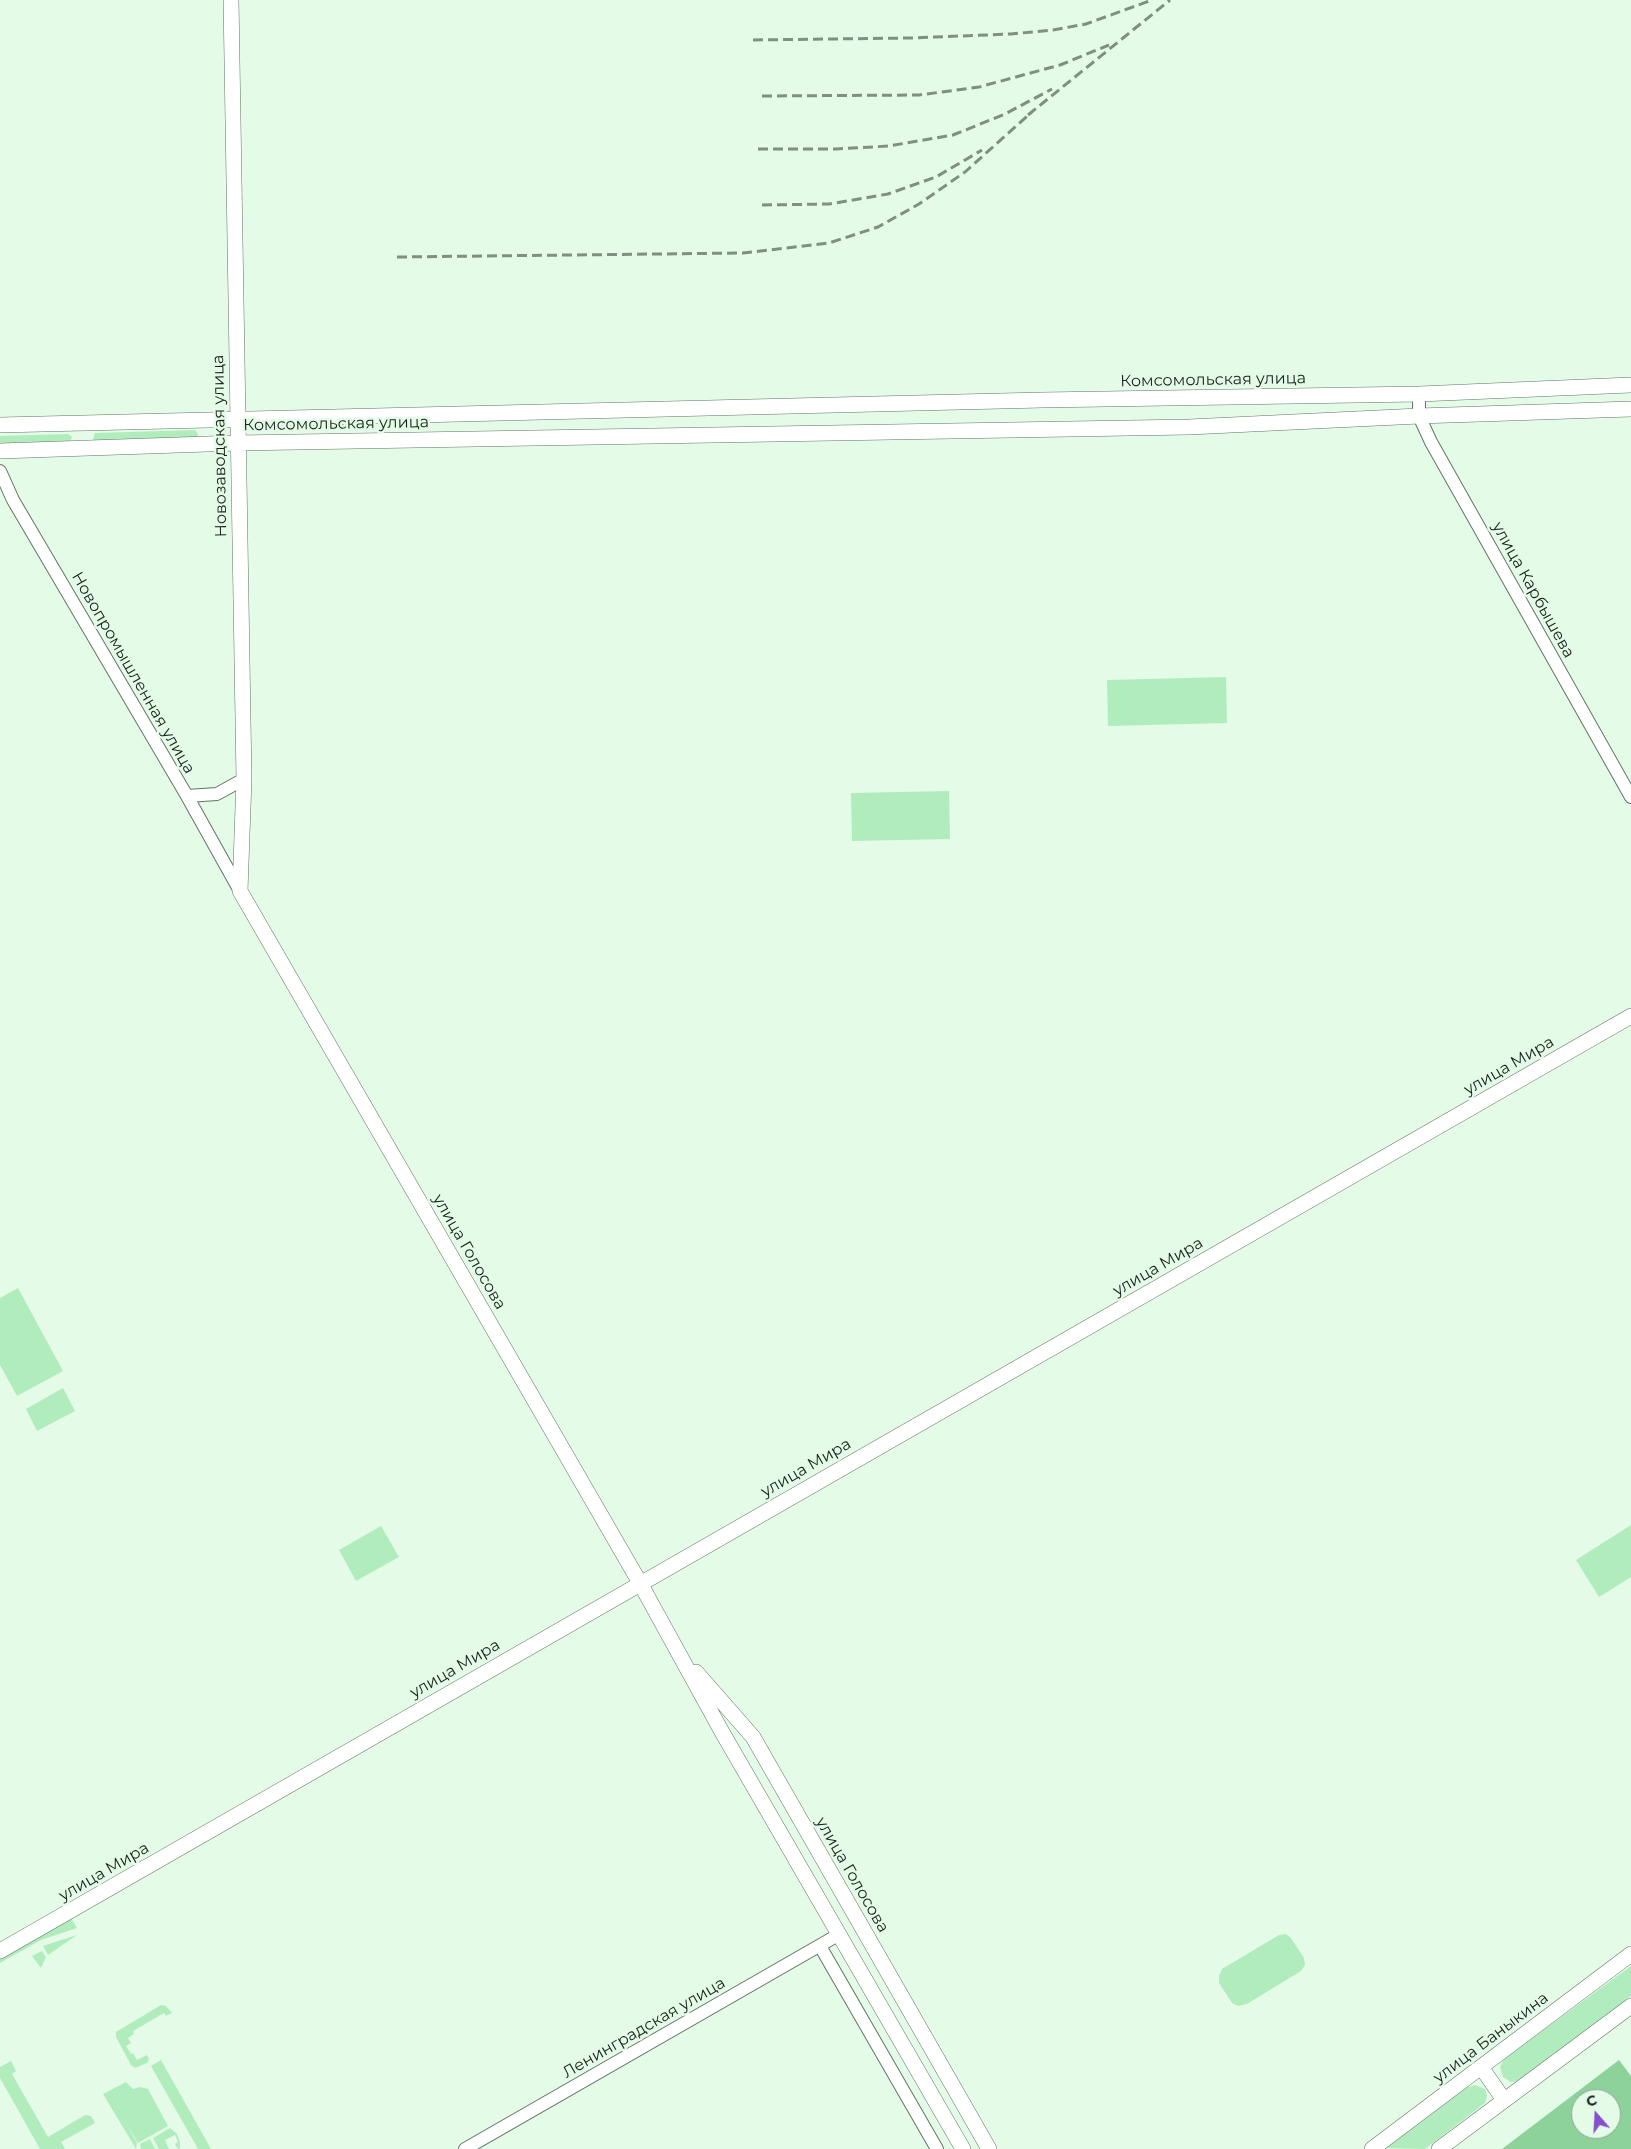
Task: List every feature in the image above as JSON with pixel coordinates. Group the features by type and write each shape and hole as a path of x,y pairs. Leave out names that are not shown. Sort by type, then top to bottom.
{"main road":[{"name":"Новозаводская улица","path":"231,0 244,779 240,891"},
{"name":"Комсомольская улица","path":"0,425 795,406 1420,394 1631,385"},
{"path":"795,406 796,434"},
{"name":"Комсомольская улица","path":"0,451 238,443 1189,427 1419,416 1631,409"},
{"path":"583,411 583,437"},
{"path":"83,423 84,448"},
{"name":"улица Голосова","path":"240,891 640,1583 838,1935 963,2149"},
{"name":"улица Мира","path":"0,1951 1631,1016"},
{"name":"улица Голосова","path":"666,1631 698,1675 753,1737 989,2149"},
{"path":"732,1748 743,1736 753,1737"},
{"name":"улица Баныкина","path":"1372,2149 1631,1954"},
{"path":"1439,2149 1631,2006"},
{"path":"895,2033 908,2036 914,2033 917,2022"},
{"path":"1481,2067 1504,2100"}],"street":[{"name":"улица Карбышева","path":"1420,394 1419,416 1431,442 1631,797"},
{"name":"Новопромышленная улица","path":"0,471 13,500 240,891"},
{"path":"186,796 217,794 244,779"},
{"name":"Ленинградская улица","path":"465,2149 838,1935"},
{"path":"820,1946 937,2149"}],"green space":[{"path":"195,430 198,434 197,439 94,441 93,439 95,433"},
{"path":"68,434 72,437 70,442 0,445 0,436"},
{"path":"1226,677 1227,723 1108,726 1107,680"},
{"path":"949,791 950,839 852,841 851,793"},
{"path":"18,1288 63,1371 17,1396 0,1365 0,1298"},
{"path":"63,1388 75,1411 37,1431 26,1409"},
{"path":"1631,1525 1631,1577 1599,1597 1576,1560"},
{"path":"381,1526 399,1557 356,1581 339,1550"},
{"path":"71,1918 77,1928 41,1940 0,1963 0,1959"},
{"path":"1286,1934 1291,1938 1304,1958 1305,1965 1301,1971 1247,2004 1238,2006 1232,2003 1219,1983 1222,1969 1279,1935"},
{"path":"77,1935 48,1955 43,1946"},
{"path":"42,1951 46,1957 41,1968 32,1956"},
{"path":"1631,1966 1631,1996 1517,2081 1511,2082 1503,2077 1500,2067 1504,2059"},
{"path":"161,2005 166,2006 172,2013 166,2016 164,2013 133,2031 134,2034 128,2038 131,2043 126,2046 137,2060 147,2055 149,2059 147,2063 135,2068 131,2065 116,2037 116,2032"},
{"path":"161,2060 211,2149 198,2149 151,2066"},
{"path":"1619,2060 1631,2076 1631,2149 1502,2149 1571,2097 1571,2139 1621,2139 1621,2089 1581,2089"},
{"path":"11,2061 16,2071 12,2074 48,2137 85,2115 91,2116 95,2123 61,2142 65,2149 40,2149 0,2078 0,2067"},
{"path":"126,2082 133,2089 140,2087 148,2089 168,2126 138,2143 126,2123 137,2143 136,2149 103,2094"},
{"path":"1475,2085 1485,2089 1487,2096 1485,2103 1425,2149 1384,2148 1465,2088"},
{"path":"170,2128 177,2134 180,2148 178,2149 175,2144 178,2142 175,2135 165,2140 169,2149 159,2149 153,2138"},
{"path":"150,2139 155,2149 141,2149 140,2144"}],"railway":[{"path":"753,40 910,38 1011,34 1053,30 1086,24 1152,0"},
{"path":"1028,115 1170,0"},
{"path":"762,96 919,95 979,87 1060,65 1109,45"},
{"path":"758,149 836,149 889,146 953,135 1005,114 1052,89"},
{"path":"397,257 743,253 829,243 878,227 919,204 965,172 1033,111"},
{"path":"762,205 829,204 888,194 936,177 982,150"}]}
